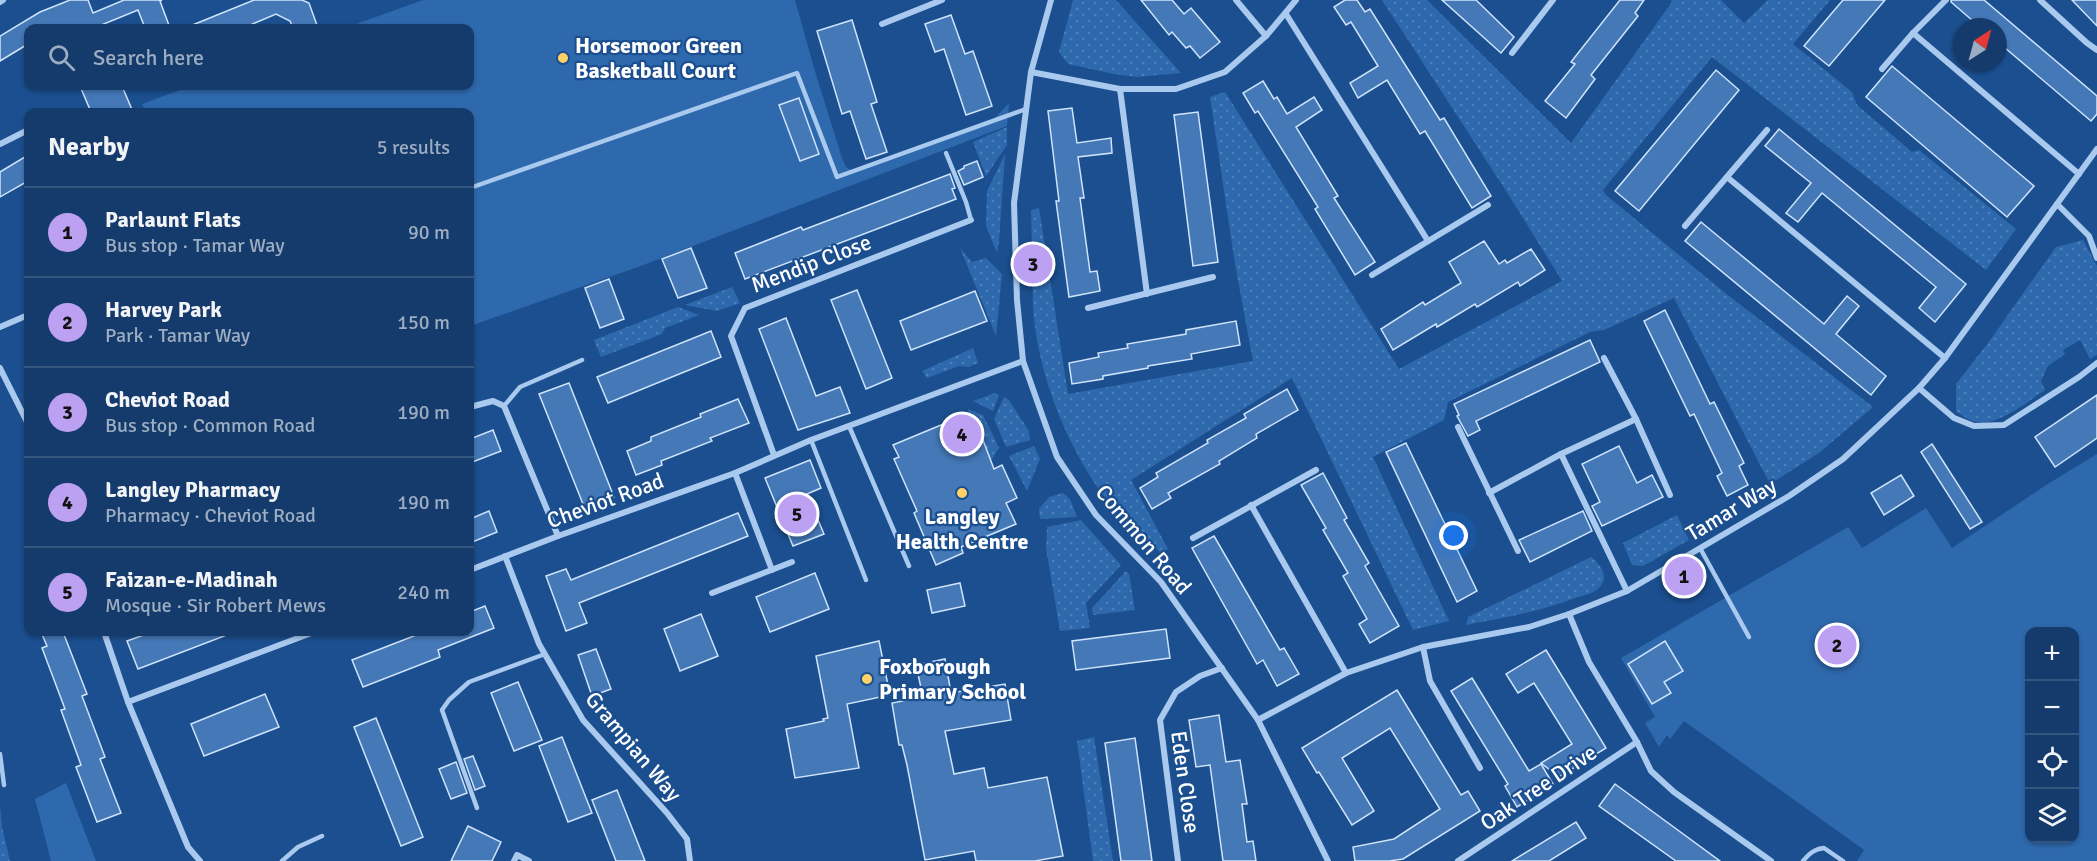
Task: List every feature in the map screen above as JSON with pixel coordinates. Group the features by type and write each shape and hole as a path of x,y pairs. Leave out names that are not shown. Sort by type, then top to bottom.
{"street":[{"path":"882,24 942,0"},
{"name":"Common Road","path":"1051,0 1031,72 1014,203 1017,300 1023,361 1057,457 1096,515 1161,582 1258,720 1328,861"},
{"path":"1236,0 1266,36"},
{"path":"1031,72 1120,89 1176,89 1224,72 1266,36 1296,0"},
{"path":"1512,53 1553,0"},
{"path":"1882,69 1946,0"},
{"path":"2040,0 2097,50"},
{"path":"1286,14 1428,241"},
{"path":"1913,33 2079,174"},
{"path":"1120,89 1147,294"},
{"path":"1685,226 1767,130"},
{"path":"0,144 24,132"},
{"name":"Tamar Way","path":"1258,720 1346,673 1423,647 1529,627 1627,591 1789,496 1843,459 1919,388 1946,358 2097,148"},
{"path":"1727,177 1946,358"},
{"path":"2057,204 2089,236 2097,258"},
{"path":"1372,275 1488,205"},
{"name":"Mendip Close","path":"774,455 731,336 745,308 971,220"},
{"path":"1088,308 1213,277"},
{"path":"0,327 24,317"},
{"path":"1604,358 1636,419 1670,495"},
{"name":"Cheviot Road","path":"474,568 735,472 811,440 1023,361"},
{"path":"1919,388 1954,418 1974,426 2004,425 2097,363"},
{"path":"0,368 24,416"},
{"path":"474,406 493,401 504,406 558,536"},
{"path":"1488,493 1561,453 1636,419"},
{"path":"1458,427 1518,551"},
{"path":"1561,453 1627,591"},
{"path":"1193,538 1316,470"},
{"path":"735,472 772,570"},
{"path":"1251,505 1346,673"},
{"name":"Grampian Way","path":"505,556 539,644 583,720 667,813 687,839 690,861"},
{"path":"712,593 792,562"},
{"path":"1569,614 1588,662 1637,742 1651,771 1674,792 1772,861"},
{"path":"105,636 128,702 188,847 200,861"},
{"path":"128,702 303,636"},
{"path":"1423,647 1430,681 1480,768"},
{"name":"Eden Close","path":"1178,861 1160,720 1176,692 1200,676 1222,668"},
{"name":"Oak Tree Drive","path":"1458,861 1637,742"},
{"path":"514,861 517,855 529,861"}],"lane":[{"path":"474,187 797,73 837,177 1026,109"},
{"path":"946,153 971,220"},
{"path":"504,406 520,387 582,360"},
{"path":"849,426 909,566"},
{"path":"811,440 866,580"},
{"path":"1700,548 1749,637"},
{"path":"477,808 442,710 449,700 469,682 545,654"},
{"path":"0,754 4,785"},
{"path":"282,861 298,848 322,836"},
{"path":"1803,861 1817,849 1824,848 1843,861"}],"shaded area":[{"path":"423,0 795,0 846,167 853,171 993,120 1009,103 1007,126 638,267 474,325 474,108 144,108 142,104 180,90 474,90 474,24 356,24"},
{"path":"1073,0 1116,0 1181,73 1137,77 1068,64 1059,52"},
{"path":"1382,0 1427,0 1571,143 1672,2 1671,0 1721,0 1744,23 1768,0 1830,0 1793,44 1852,92 1857,105 1912,152 1919,150 2016,229 1986,270 1712,57 1603,190 1606,195 1724,292 1873,407 1819,453 1770,484 1674,298 1604,330 1590,332 1448,402 1444,420 1373,457 1449,621 1413,630 1292,378 1131,480 1168,549 1161,553 1105,498 1078,455 1056,407 1040,357 1036,332 1033,307 1031,210 1039,208 1068,394 1253,361 1235,264 1210,97 1225,92 1399,369 1562,281"},
{"path":"1007,127 1007,145 986,176 973,142"},
{"path":"1005,154 997,253 986,226 987,191"},
{"path":"2083,240 2097,266 2097,355 2090,359 2080,340 2063,350 2065,354 2048,366 2041,381 2045,390 2000,418 1991,421 1972,421 1956,412 1956,384 2056,247"},
{"path":"960,248 972,262 986,258 1002,274 996,336"},
{"path":"732,287 740,303 717,311 685,305"},
{"path":"678,307 699,315 665,328 662,334 601,357 594,340"},
{"path":"973,348 978,363 969,367 959,366 927,378 922,371"},
{"path":"995,393 999,395 993,411 973,401"},
{"path":"1004,397 1008,399 1029,431 1030,440 1006,447 994,419"},
{"path":"968,409 983,415 999,448 991,461 975,419 966,422"},
{"path":"1034,446 1040,459 1027,491 1009,456"},
{"path":"2097,454 2097,861 1857,861 1864,850 1684,721 1670,739 1667,735 1659,747 1645,723 1655,717 1621,658 1848,527 1862,548 1926,508 1952,548"},
{"path":"1063,493 1070,499 1077,517 1040,519 1039,509 1049,497"},
{"path":"1677,515 1689,540 1643,566 1632,565 1623,543"},
{"path":"1081,520 1121,565 1086,603 1090,628 1060,631 1046,548 1047,527"},
{"path":"1591,557 1601,567 1604,575 1602,584 1595,591 1537,610 1466,625 1468,617"},
{"path":"1126,571 1129,574 1135,610 1093,615 1092,608"},
{"path":"1094,737 1113,861 1093,861 1077,741"},
{"path":"66,783 96,861 51,861 35,799"},
{"path":"0,805 2,827 10,861 0,861"}],"building":[{"path":"70,0 88,0 93,13 124,0 162,0 160,1 169,24 143,24 138,10 104,24 24,24 24,46 0,61 0,36 40,12"},
{"path":"254,0 302,0 309,3 317,24 291,24 290,21 276,14 252,24 195,24"},
{"path":"1141,0 1172,0 1184,14 1191,8 1220,42 1200,58 1190,46 1186,48 1172,32 1169,35"},
{"path":"1345,0 1357,0 1365,12 1370,9 1440,120 1444,118 1491,196 1472,208 1425,131 1420,134 1387,80 1358,98 1350,83 1378,66 1351,22 1346,25 1334,7"},
{"path":"1442,0 1476,0 1514,37 1501,53"},
{"path":"1620,0 1644,0 1635,13 1638,16 1591,75 1595,79 1566,118 1545,101 1575,64 1571,62"},
{"path":"1843,0 1885,0 1829,66 1804,46"},
{"path":"1951,0 1984,0 2005,18 1970,18"},
{"path":"2072,0 2097,0 2097,26"},
{"path":"951,15 965,54 973,51 992,106 966,115 944,49 935,52 925,24"},
{"path":"852,20 877,102 871,104 887,152 866,159 850,111 842,114 817,31"},
{"path":"2007,20 2097,96 2097,114 2091,121 2007,50"},
{"path":"1892,66 2034,186 2007,217 1866,97"},
{"path":"1716,70 1739,90 1639,211 1615,191"},
{"path":"1263,81 1274,99 1277,97 1287,114 1314,97 1322,110 1296,127 1338,196 1334,198 1375,262 1355,275 1315,209 1318,207 1258,111 1255,113 1243,93"},
{"path":"82,90 124,90 131,108 89,108"},
{"path":"799,98 819,154 800,161 779,105"},
{"path":"1072,108 1077,143 1111,138 1112,153 1078,157 1084,198 1080,198 1090,272 1097,271 1100,291 1069,297 1056,201 1059,201 1048,111"},
{"path":"1198,112 1218,262 1193,266 1174,115"},
{"path":"1779,129 1966,284 1935,322 1919,308 1936,287 1822,193 1798,222 1786,213 1811,183 1765,146"},
{"path":"24,157 24,183 0,197 0,172"},
{"path":"977,161 983,177 964,185 958,171"},
{"path":"950,174 956,199 745,279 735,253 801,227 803,230"},
{"path":"1701,222 1824,324 1847,296 1859,306 1836,334 1886,376 1871,395 1685,241"},
{"path":"1484,241 1499,264 1505,260 1507,263 1531,249 1545,270 1520,286 1518,282 1477,307 1475,304 1437,327 1436,324 1393,350 1381,329 1423,302 1425,305 1461,283 1449,262"},
{"path":"691,248 707,288 678,298 662,259"},
{"path":"609,279 624,319 600,328 585,288"},
{"path":"857,290 892,378 866,389 831,300"},
{"path":"975,291 987,321 911,350 900,321"},
{"path":"1665,310 1710,404 1714,402 1744,463 1739,466 1748,485 1727,496 1717,476 1722,473 1694,414 1690,416 1644,321"},
{"path":"786,318 816,396 840,387 850,413 798,430 759,329"},
{"path":"1236,321 1240,345 1191,354 1192,359 1148,366 1148,368 1103,376 1103,379 1072,384 1069,363 1099,357 1098,353 1128,348 1127,344 1186,334 1186,330"},
{"path":"711,331 721,357 608,403 597,377"},
{"path":"1590,340 1600,362 1476,421 1480,430 1468,436 1457,416 1459,415 1454,404"},
{"path":"569,383 614,497 585,509 539,394"},
{"path":"1287,389 1298,410 1256,434 1257,438 1219,461 1220,464 1168,493 1171,498 1152,509 1140,488 1158,477 1156,473 1208,443 1207,440 1246,418 1244,414"},
{"path":"2097,395 2097,438 2055,467 2035,437"},
{"path":"738,399 749,423 710,438 712,441 661,461 662,465 636,475 627,451 651,441 651,437 701,417 700,414"},
{"name":"Langley Health Centre","path":"975,419 994,469 1002,465 1017,498 1006,503 1016,524 961,547 963,553 936,565 914,513 917,511 894,459 899,457 893,445 941,425 958,420 962,423"},
{"path":"493,430 501,451 474,461 474,437"},
{"path":"1406,443 1477,591 1457,602 1386,452"},
{"path":"1932,444 1982,522 1970,529 1921,452"},
{"path":"1619,446 1637,483 1652,475 1663,497 1602,526 1592,506 1600,502 1582,464"},
{"path":"810,460 821,488 807,494 824,534 793,546 765,478"},
{"path":"1323,473 1347,518 1344,520 1369,563 1365,566 1399,626 1370,643 1359,624 1367,619 1343,576 1348,573 1301,485"},
{"path":"1901,475 1914,496 1884,515 1871,493"},
{"path":"489,511 497,532 474,541 474,517"},
{"path":"1583,511 1592,531 1530,562 1519,540"},
{"path":"738,513 748,536 579,603 587,623 566,631 546,576 566,569 571,580"},
{"path":"1214,536 1280,650 1284,648 1299,674 1277,686 1263,660 1257,664 1192,548"},
{"path":"815,573 829,609 770,632 756,597"},
{"path":"960,583 965,606 932,613 927,590"},
{"path":"485,606 494,628 474,636 474,610"},
{"path":"701,614 718,656 680,671 664,629"},
{"path":"1166,629 1170,658 1076,670 1072,641"},
{"path":"43,636 65,636 87,694 82,696 105,757 100,759 121,813 97,822 76,767 81,765 61,710 65,709 42,648 47,646"},
{"path":"141,636 224,636 138,669 127,641"},
{"path":"414,636 474,636 438,650 440,657 363,687 352,660"},
{"path":"879,641 890,695 847,704 859,768 795,778 786,729 824,721 823,719 828,718 816,656"},
{"path":"1665,641 1683,671 1664,682 1671,693 1652,704 1628,664"},
{"path":"596,649 611,689 592,696 578,655"},
{"path":"1546,650 1606,748 1559,777 1541,763 1572,744 1534,683 1518,693 1506,674"},
{"path":"945,659 951,693 1005,684 1011,720 945,731 954,774 984,768 988,788 1047,777 1063,856 1035,861 976,861 974,851 925,860 907,765 902,745 899,745 892,703 923,697 916,665"},
{"path":"1472,678 1529,771 1541,764 1553,784 1517,807 1505,786 1508,784 1451,691"},
{"path":"518,682 542,740 514,751 491,693"},
{"path":"1397,690 1461,795 1468,791 1480,811 1403,859 1355,861 1353,847 1394,839 1440,809 1390,728 1342,758 1374,811 1352,825 1302,748"},
{"path":"265,694 279,727 204,756 191,724"},
{"path":"1219,715 1226,762 1240,760 1247,804 1242,804 1247,842 1253,841 1256,861 1223,861 1210,765 1196,767 1189,720"},
{"path":"376,718 423,837 401,846 354,727"},
{"path":"562,737 592,813 568,822 539,746"},
{"path":"1135,738 1152,861 1121,861 1105,743"},
{"path":"473,756 485,786 475,790 464,759"},
{"path":"456,762 467,793 451,799 439,769"},
{"path":"1615,784 1720,861 1676,861 1599,806"},
{"path":"617,790 645,861 616,861 592,800"},
{"path":"1576,822 1586,838 1549,861 1512,861"},
{"path":"468,826 501,842 492,861 451,861"}],"place":[{"name":"Horsemoor Green Basketball Court","path":"563,58"},
{"name":"Cheviot Road","path":"1033,264"},
{"name":"Langley Pharmacy","path":"962,434"},
{"name":"Langley Health Centre","path":"962,493"},
{"name":"Faizan-e-Madinah","path":"797,514"},
{"name":"Parlaunt Flats","path":"1684,576"},
{"name":"Harvey Park","path":"1837,645"},
{"name":"Foxborough Primary School","path":"867,679"}]}
